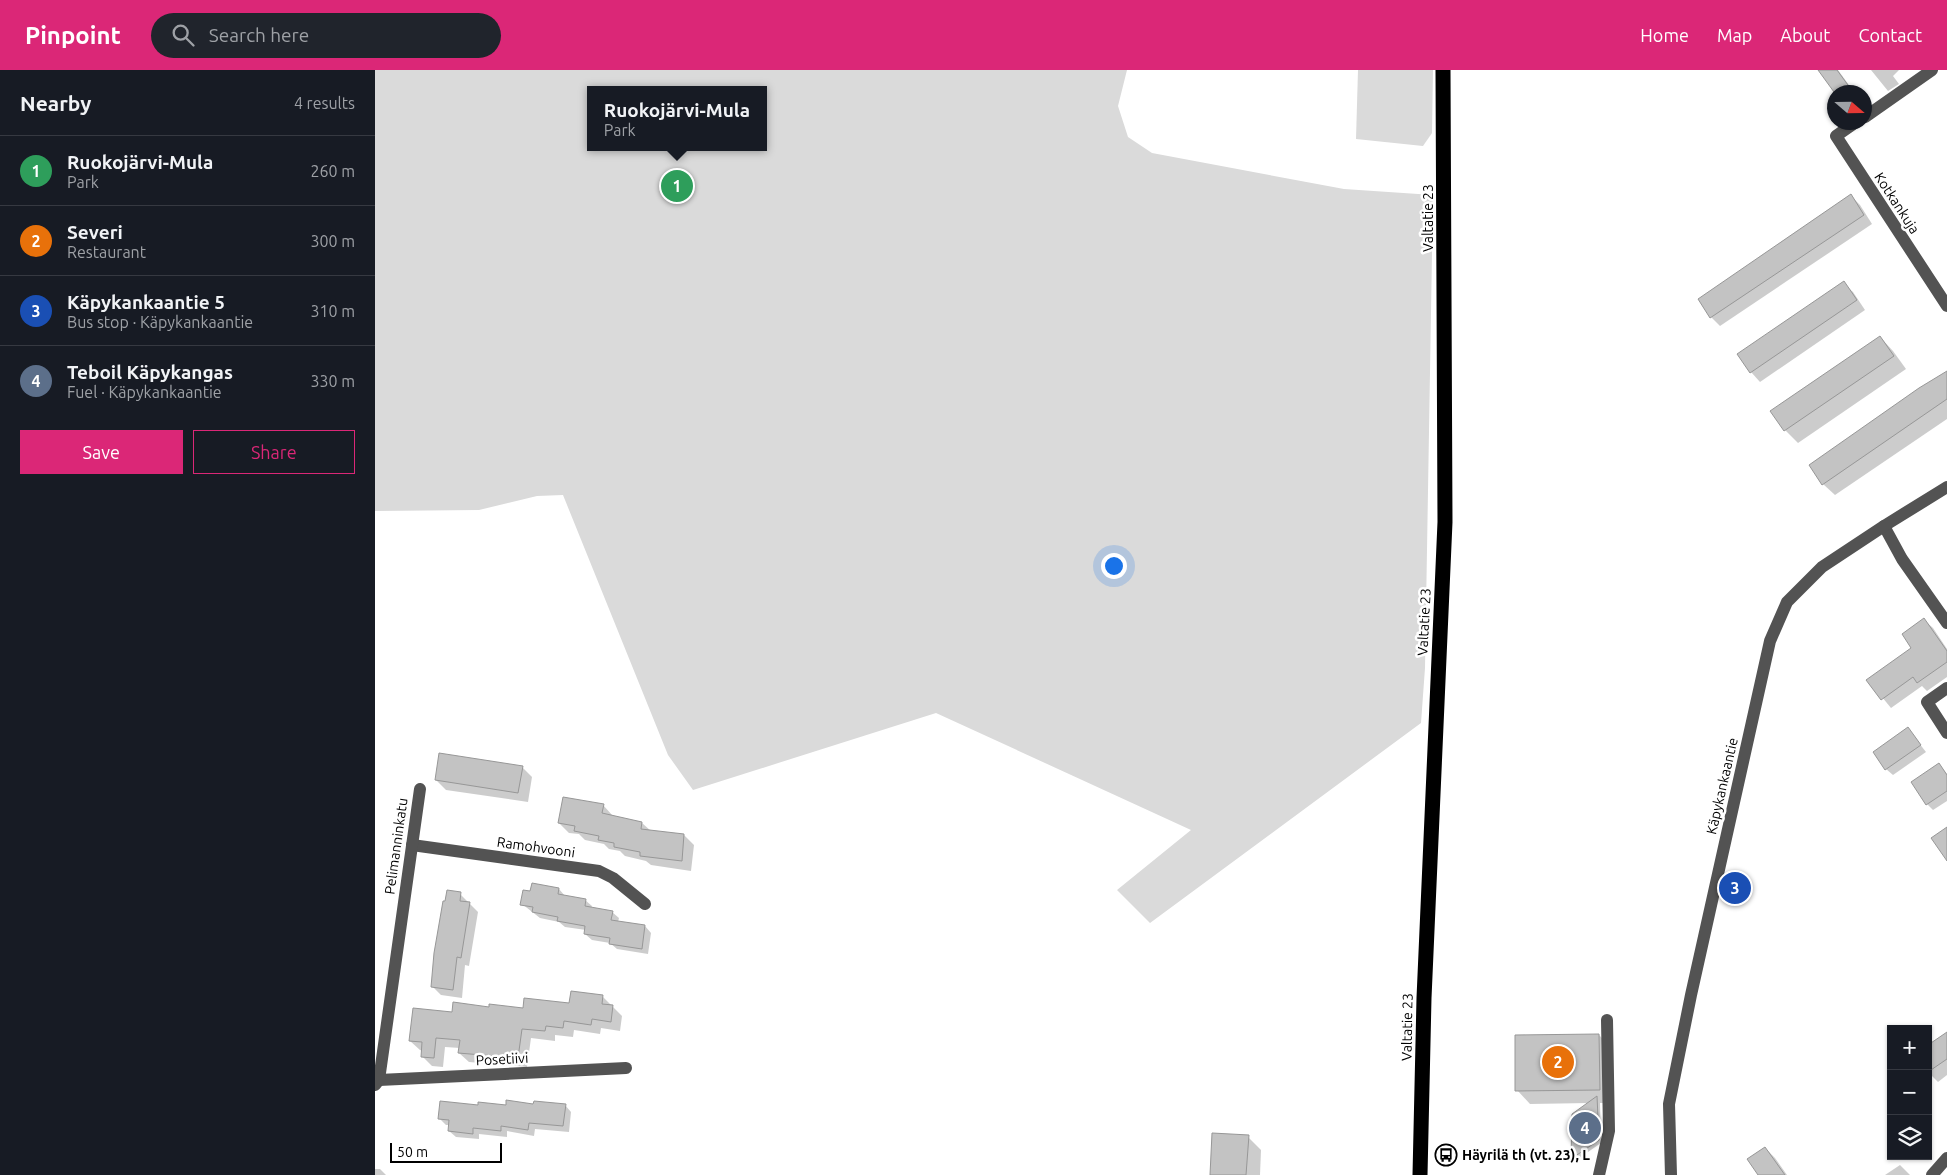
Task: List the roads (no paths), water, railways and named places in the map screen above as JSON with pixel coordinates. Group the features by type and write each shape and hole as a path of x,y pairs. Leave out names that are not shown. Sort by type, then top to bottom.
{"highway":[{"name":"Valtatie 23","path":"1420,1175 1424,988 1445,522 1443,70"}],"street":[{"path":"1872,112 1933,70"},
{"name":"Kotkankuja","path":"1845,130 1836,136 1947,306"},
{"name":"Käpykankaantie","path":"1671,1175 1669,1104 1691,996 1770,641 1787,602 1822,567 1947,487"},
{"path":"1884,526 1902,559 1947,623"},
{"path":"1947,688 1927,702 1947,733"},
{"name":"Pelimanninkatu","path":"377,1082 420,789"},
{"name":"Ramohvooni","path":"412,845 599,871 613,878 645,904"},
{"path":"1599,1175 1609,1131 1607,1020"},
{"name":"Posetiivi","path":"377,1082 626,1068"},
{"path":"1932,1175 1947,1158"}],"place":[{"name":"Ruokojärvi-Mula","path":"677,186"},
{"name":"Käpykankaantie 5","path":"1735,888"},
{"name":"Severi","path":"1558,1062"},
{"name":"Teboil Käpykangas","path":"1585,1128"},
{"name":"Häyrilä th (vt. 23), L","path":"1446,1155"}]}
